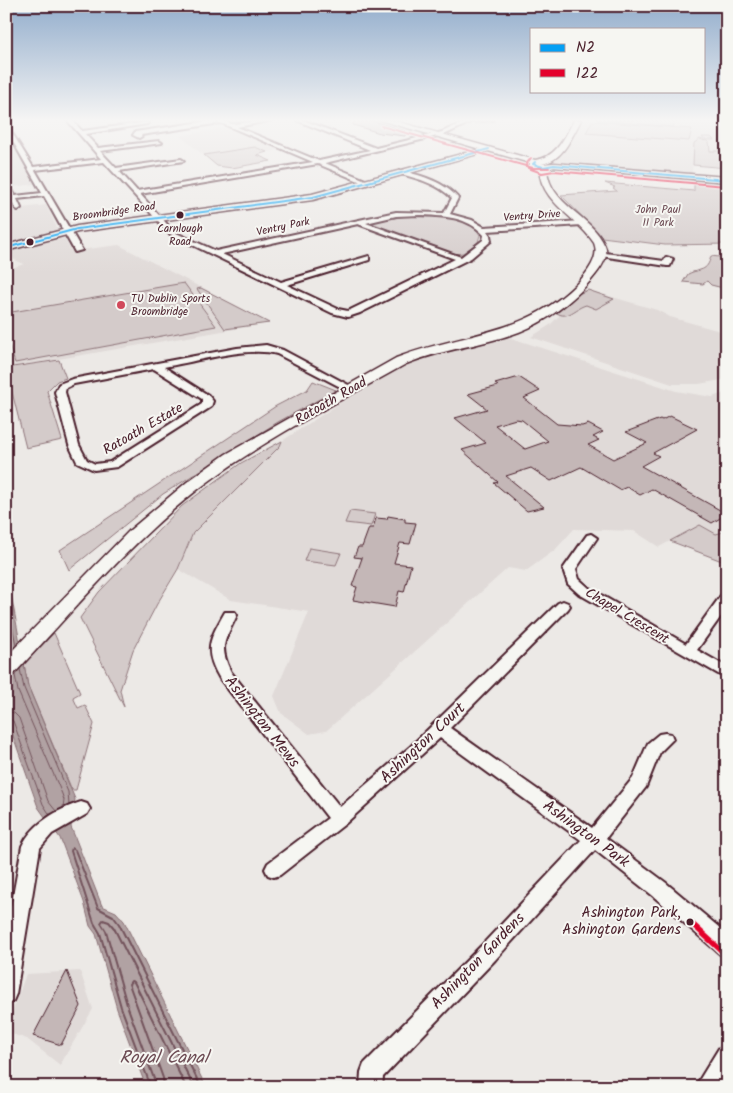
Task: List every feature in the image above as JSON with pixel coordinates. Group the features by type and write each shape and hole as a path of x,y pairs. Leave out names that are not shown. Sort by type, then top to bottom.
{"main road":[{"name":"Broombridge Road","path":"6,248 68,231 298,200 410,171"},
{"path":"544,171 543,177 548,188 582,223 601,247 601,254"},
{"path":"625,171 727,180"},
{"name":"Ratoath Road","path":"6,670 152,519 231,457 382,370 413,355 524,325 574,292 589,276 601,254"}],"street":[{"path":"33,171 78,250"},
{"path":"116,171 172,233 335,311 348,314 476,251 487,241 484,229"},
{"path":"136,193 274,171"},
{"path":"337,171 366,182"},
{"path":"403,173 436,184 452,194 455,198 454,202 445,215"},
{"path":"8,189 18,208"},
{"path":"13,198 47,194"},
{"name":"Ventry Park","path":"214,254 396,214 445,215 467,220 484,229"},
{"path":"358,222 461,259"},
{"name":"Ventry Drive","path":"484,229 582,223"},
{"path":"601,254 667,264 669,259"},
{"path":"280,285 366,258"},
{"name":"Ratoath Estate","path":"157,367 205,397 208,401 207,406 113,465 94,467 82,462 72,437 60,392 62,386 72,382 236,351 266,348 280,352 351,389"},
{"name":"Chapel Crescent","path":"591,538 570,569 573,580 584,591 727,674"},
{"path":"688,652 727,597"},
{"name":"Ashington Court","path":"274,869 339,820 439,729 563,606"},
{"name":"Ashington Mews","path":"230,615 216,645 216,656 225,675 339,820"},
{"name":"Ashington Park","path":"439,729 595,838 694,917 727,947"},
{"name":"Ashington Gardens","path":"371,1087 372,1072 488,953 595,838 640,782 654,748 665,739"},
{"path":"6,994 31,846 36,836 44,828 81,809"},
{"path":"706,1087 727,1056"}],"shaded area":[{"path":"6,171 28,171 35,184 6,188"},
{"path":"644,171 692,171 692,175"},
{"path":"46,205 58,230 53,233 11,241 16,243 6,246 6,210"},
{"name":"TU Dublin Sports Broombridge","path":"55,238 65,239 71,251 119,245 269,323 6,368 6,270 24,264 6,256 6,251"},
{"path":"588,290 657,310 670,317 727,333 727,379 699,384 672,384 531,337 550,325 560,315 557,313 578,294"},
{"path":"508,337 676,391 712,397 727,392 727,531 716,534 700,525 659,547 634,531 574,529 555,550 526,571 508,568 326,731 309,734 281,713 274,696 309,612 231,600 178,569 193,533 280,446 282,441 380,377 421,359"},
{"path":"80,971 93,1009 60,1065 27,1039 6,1032 6,1029 26,974"}],"green space":[{"name":"John Paul II Park","path":"694,180 727,182 727,244 665,245 602,237 561,195 617,191 613,188 615,187 605,183 694,191"},
{"path":"413,215 450,218 468,224 480,235 478,242 463,253 454,254 370,225 371,222"},
{"path":"711,256 727,258 727,289 711,285 707,281 703,284 683,282 688,274 705,268"},
{"path":"184,283 216,326 15,363 6,335 6,313"},
{"path":"201,288 269,323 225,329 197,289"},
{"path":"588,290 614,299 596,309 586,305 565,315 557,313 578,294"},
{"path":"59,360 66,378 57,381 47,391 62,440 26,448 6,368"},
{"path":"313,381 336,390 278,422 163,494 69,570 60,550 276,406 307,390"},
{"path":"282,441 280,446 193,533 178,569 133,650 120,690 124,707 80,618 99,592 182,506 241,463"},
{"path":"350,511 375,514 371,526 345,523"},
{"path":"700,525 716,534 727,531 727,563 670,541"},
{"path":"309,548 341,553 336,565 304,561"},
{"path":"54,633 80,693 73,697 78,708 85,705 94,724 76,790 72,790 28,686 24,664"}],"water":[{"name":"Royal Canal","path":"6,567 28,686 75,799 71,827 102,906 116,912 124,921 206,1087 146,1087 117,1009 96,934 90,926 84,902 60,838 38,807 6,716"}],"building":[{"path":"519,377 540,391 524,398 557,424 582,426 588,424 603,432 593,437 599,440 588,445 613,459 647,443 626,432 660,419 662,420 670,416 697,429 653,453 659,456 641,466 727,514 712,523 652,489 640,495 627,487 620,490 581,467 551,481 531,468 506,476 544,507 527,511 494,483 498,482 462,450 486,443 455,418 487,409 468,394 498,386 495,384","holes":["516,419 522,420 548,441 525,449 495,425"]},
{"path":"388,516 405,519 405,522 416,523 410,544 400,543 394,563 411,565 404,592 399,591 395,607 353,600 357,587 352,586 362,558 354,557 358,547 362,547 369,528 373,528 376,518 387,519"},
{"path":"67,971 81,1006 61,1045 33,1036"}],"transit line":[{"name":"N2","path":"6,248 77,229 313,197 408,171"},
{"name":"122","path":"536,171 542,173 554,171"},
{"name":"122","path":"554,171 726,186"},
{"name":"N2","path":"623,171 727,180"},
{"name":"122","path":"690,922 723,952"}],"place":[{"name":"Carnlough Road","path":"180,215"},
{"name":"TU Dublin Sports Broombridge","path":"121,305"},
{"name":"Ashington Park, Ashington Gardens","path":"690,922"}]}
